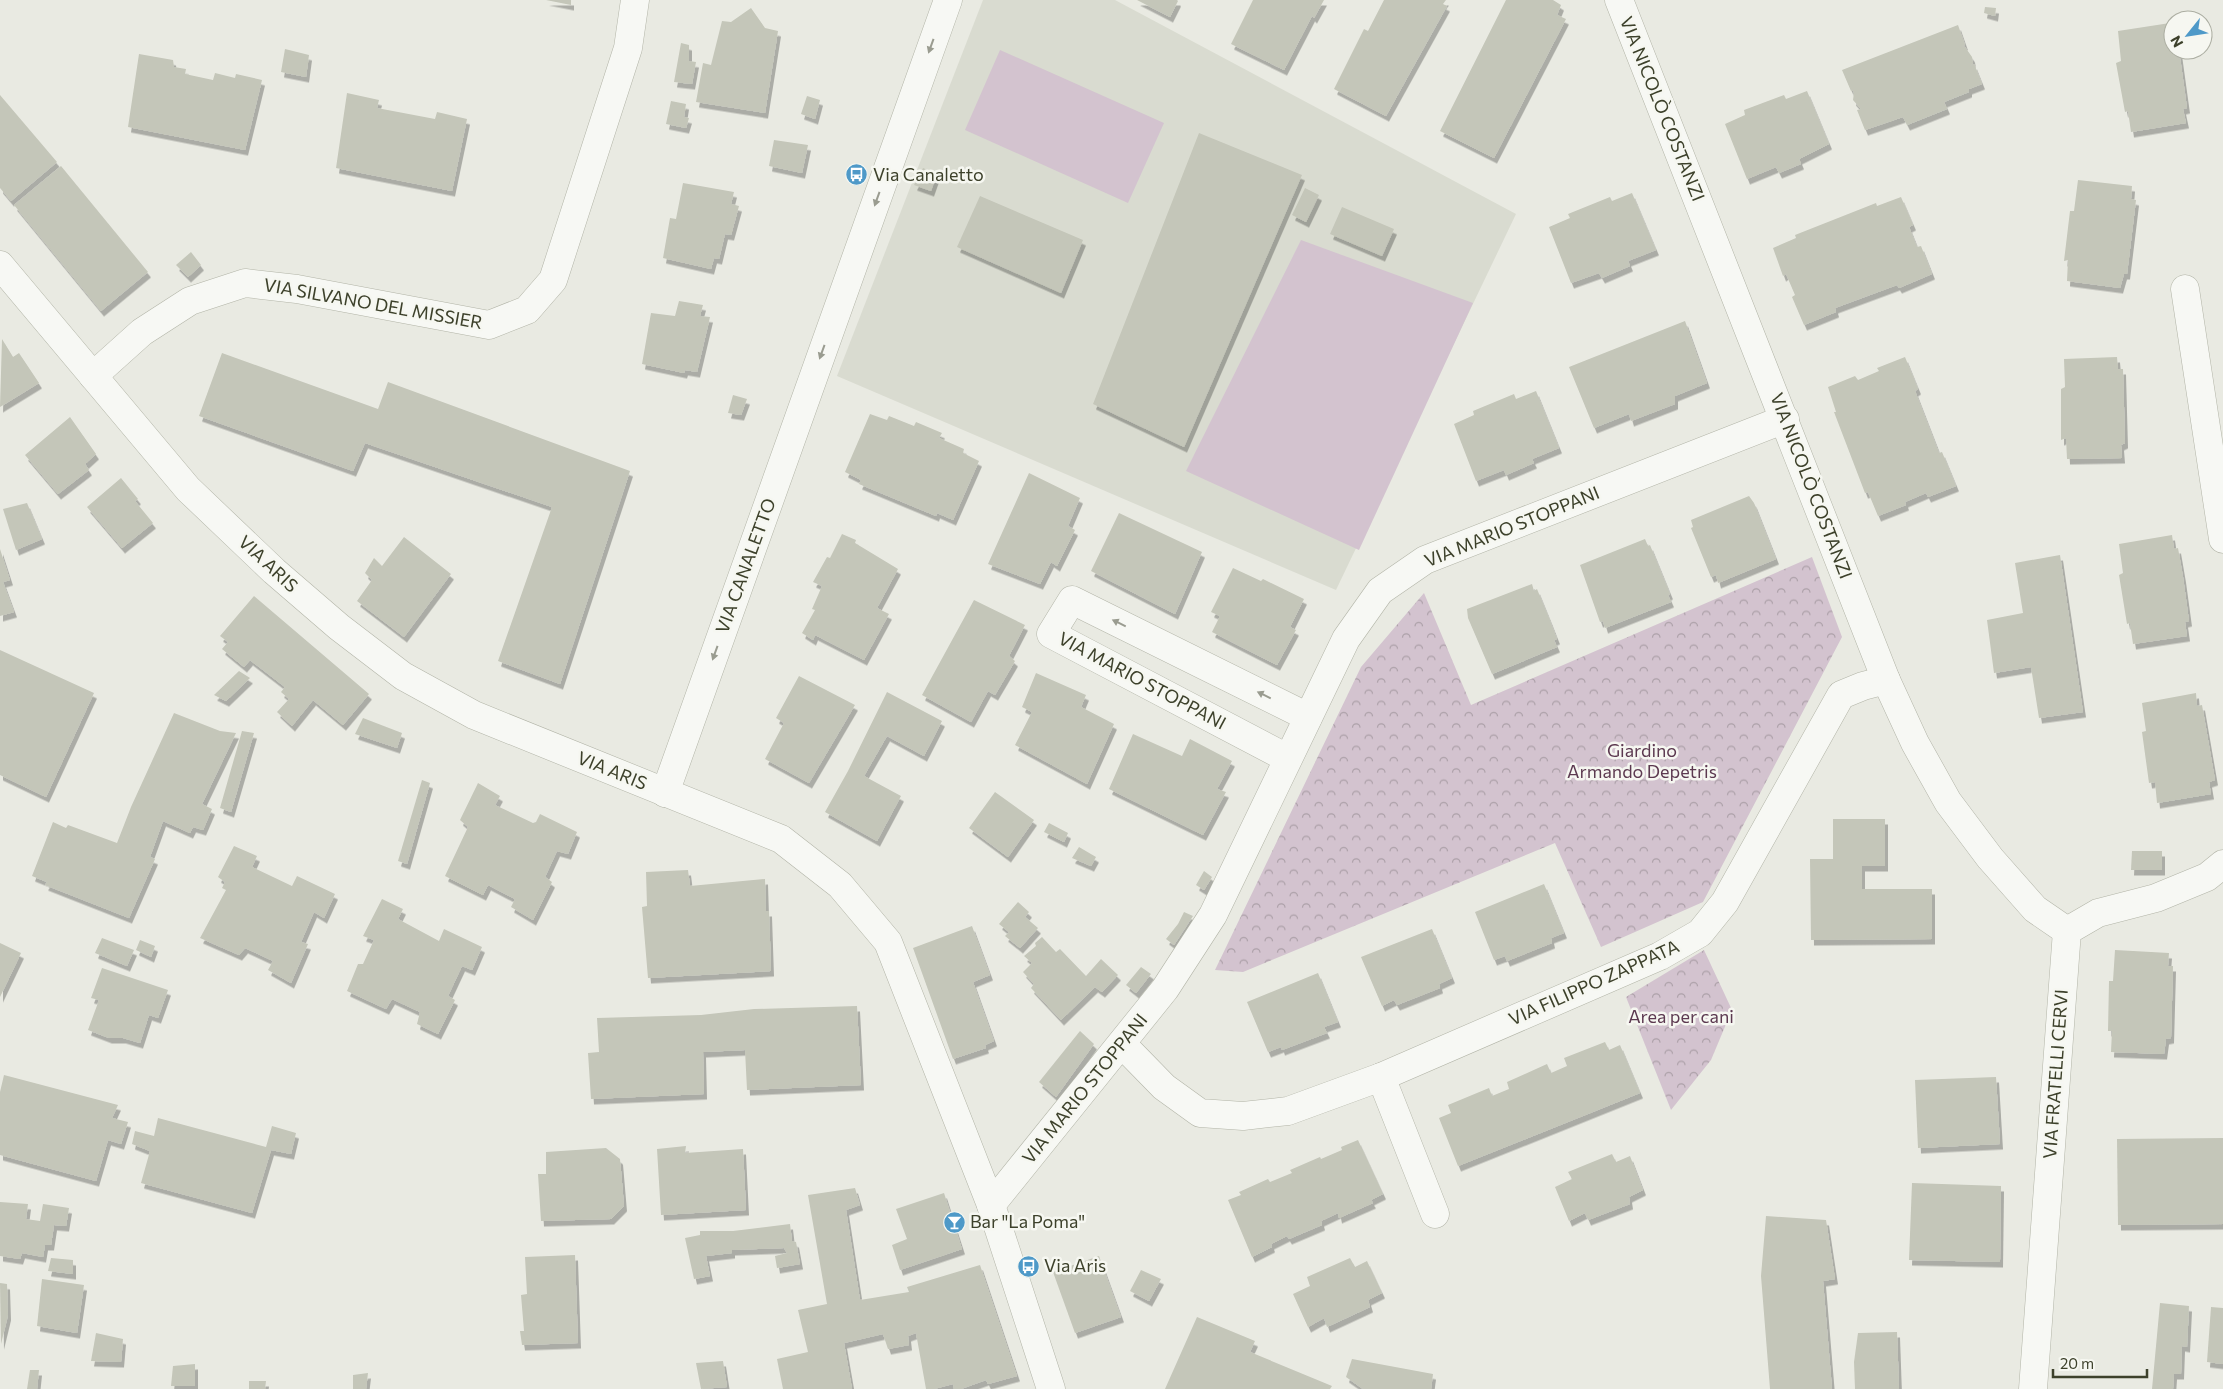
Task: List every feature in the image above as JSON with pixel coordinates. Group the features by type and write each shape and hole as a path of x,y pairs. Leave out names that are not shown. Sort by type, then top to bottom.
{"street":[{"name":"VIA SILVANO DEL MISSIER","path":"93,376 142,332 190,300 244,283 297,289 490,325 527,310 553,280 628,48 635,0"},
{"name":"VIA CANALETTO","path":"665,793 948,0"},
{"name":"VIA NICOLÒ COSTANZI","path":"1618,0 1785,419 1886,680 1914,744 1948,802 1990,858 2035,909 2067,931"},
{"name":"VIA ARIS","path":"0,265 188,488 274,571 339,628 403,676 474,715 781,839 840,885 888,942 991,1205 1046,1388"},
{"path":"2185,289 2223,539"},
{"name":"VIA MARIO STOPPANI","path":"991,1205 1165,989 1213,915 1346,639 1380,591 1424,560 1785,419"},
{"name":"VIA MARIO STOPPANI","path":"1287,758 1051,634 1072,600 1308,717"},
{"name":"VIA FILIPPO ZAPPATA","path":"1122,1044 1164,1087 1200,1113 1243,1116 1288,1111 1381,1077 1660,956 1700,933 1725,902 1841,695 1862,686 1886,680"},
{"path":"2067,931 2098,912 2156,898 2207,876 2223,864"},
{"name":"VIA FRATELLI CERVI","path":"2033,1389 2067,931"},
{"path":"1381,1077 1436,1214"}],"shaded area":[{"path":"983,0 1115,0 1516,214 1336,590 837,376"}],"green space":[{"path":"1000,50 1164,123 1128,203 965,130"},
{"path":"1301,240 1473,303 1359,550 1186,471"},
{"name":"Giardino Armando Depetris","path":"1812,557 1842,637 1703,902 1601,947 1555,843 1243,972 1215,970 1361,667 1424,593 1471,705"},
{"name":"Area per cani","path":"1704,950 1732,1010 1711,1060 1671,1110 1626,997"}],"building":[{"path":"546,0 571,0 571,5"},
{"path":"1137,0 1177,0 1178,1 1170,17"},
{"path":"1253,0 1324,0 1314,18 1312,16 1284,70 1231,44"},
{"path":"1384,0 1446,0 1443,4 1447,6 1386,116 1334,89 1364,29 1368,31"},
{"path":"1506,0 1553,0 1561,5 1557,15 1566,19 1494,158 1440,131"},
{"path":"1985,7 1996,8 1995,16 1984,13"},
{"path":"751,8 765,28 778,31 765,113 696,102 703,63 711,65 722,21 731,22"},
{"path":"2163,24 2163,60 2180,60 2187,108 2183,109 2186,123 2131,132 2128,111 2125,112 2116,63 2121,61 2118,31"},
{"path":"1958,25 1965,45 1962,46 1965,47 1972,57 1973,63 1970,66 1974,64 1982,84 1969,89 1969,92 1944,102 1947,109 1907,125 1903,117 1865,130 1857,110 1861,109 1853,100 1853,90 1851,91 1842,70"},
{"path":"681,43 689,45 689,61 696,62 692,84 674,82"},
{"path":"285,49 309,55 306,77 281,72"},
{"path":"139,54 173,60 174,67 186,69 185,74 213,80 215,73 235,78 236,74 262,80 245,150 128,127"},
{"path":"1807,91 1829,144 1799,159 1801,164 1779,173 1776,167 1747,179 1725,124 1745,115 1744,110 1784,95 1786,99"},
{"path":"347,93 379,100 377,108 435,119 437,112 467,119 452,191 336,168"},
{"path":"0,95 57,162 11,201 0,188"},
{"path":"807,96 820,100 815,119 801,114"},
{"path":"671,101 686,104 684,117 689,118 686,128 666,124"},
{"path":"1199,133 1302,175 1184,447 1093,404"},
{"path":"774,140 808,145 802,173 769,166"},
{"path":"61,166 148,272 101,311 14,205"},
{"path":"923,168 937,174 931,191 914,185"},
{"path":"2078,180 2132,186 2131,199 2136,200 2127,274 2124,274 2120,288 2067,281 2068,260 2064,261 2070,211 2074,211"},
{"path":"683,183 734,192 731,204 739,206 731,235 725,234 719,259 714,258 711,269 663,258 670,218 676,219"},
{"path":"1305,188 1319,195 1306,222 1292,215"},
{"path":"1632,193 1656,250 1628,261 1630,266 1602,278 1599,273 1571,283 1549,227 1570,218 1568,214 1610,197 1612,201"},
{"path":"980,196 1083,240 1061,293 957,247"},
{"path":"1901,197 1913,225 1909,227 1917,247 1921,246 1932,274 1899,288 1897,285 1835,308 1836,312 1804,325 1792,297 1795,295 1786,274 1783,276 1773,248 1796,238 1795,235 1876,203 1877,206"},
{"path":"1342,207 1394,229 1382,256 1330,234"},
{"path":"191,252 201,265 188,277 176,265"},
{"path":"679,301 703,305 700,316 710,317 697,372 685,370 684,373 642,364 651,313 675,316"},
{"path":"1685,321 1707,383 1675,396 1675,404 1631,421 1629,414 1594,428 1569,367"},
{"path":"2,339 13,357 19,353 39,383 0,407"},
{"path":"222,353 378,409 388,382 630,471 560,684 498,661 552,507 365,443 353,471 199,416"},
{"path":"1905,357 1918,389 1915,391 1939,453 1942,452 1956,486 1928,497 1926,493 1905,502 1906,505 1878,516 1868,492 1865,493 1834,412 1836,412 1828,387 1855,376 1858,380 1879,371 1877,368"},
{"path":"2117,357 2118,369 2123,369 2125,443 2121,445 2122,458 2067,459 2066,438 2061,440 2061,389 2065,387 2064,359"},
{"path":"1536,391 1559,448 1532,459 1534,463 1506,475 1504,470 1476,481 1454,424 1474,415 1473,411 1514,394 1516,399"},
{"path":"733,395 747,399 741,415 728,413"},
{"path":"870,414 887,420 889,416 914,426 916,422 942,433 939,438 964,449 963,453 979,461 953,520 937,513 936,516 859,484 861,480 845,472"},
{"path":"70,417 96,454 85,464 89,470 58,494 25,455"},
{"path":"1029,473 1080,498 1068,526 1075,530 1057,566 1051,562 1040,584 988,564"},
{"path":"121,478 138,499 135,501 153,523 122,548 87,507"},
{"path":"1749,496 1754,503 1776,559 1718,583 1716,575 1711,577 1691,528 1693,527 1691,520"},
{"path":"27,503 42,539 16,550 3,509"},
{"path":"1119,513 1202,552 1175,614 1091,571"},
{"path":"842,534 856,540 855,543 898,569 877,608 889,614 864,660 815,635 813,640 802,633 815,610 812,609 822,586 813,582 827,557 830,558"},
{"path":"2172,535 2174,549 2178,548 2183,577 2189,621 2185,622 2187,636 2133,644 2130,623 2127,624 2119,575 2123,573 2119,544"},
{"path":"404,537 451,574 404,637 357,601 372,580 365,573 374,558 382,566"},
{"path":"1645,539 1648,546 1650,545 1670,594 1668,595 1671,602 1605,628 1603,621 1600,622 1580,565"},
{"path":"0,549 10,580 3,582 14,612 0,616"},
{"path":"2060,555 2083,712 2039,718 2031,667 1994,673 1987,620 2023,613 2015,563"},
{"path":"1233,568 1261,581 1263,579 1304,599 1290,627 1296,630 1277,665 1212,632 1220,616 1211,612"},
{"path":"1532,584 1534,591 1537,589 1550,621 1557,639 1554,640 1557,647 1492,674 1468,618 1467,609"},
{"path":"254,596 369,694 343,725 313,700 292,726 277,712 289,699 281,692 285,687 250,660 244,667 222,649 228,642 220,636"},
{"path":"974,600 1025,625 1009,656 1015,661 995,695 988,691 971,722 922,695"},
{"path":"0,650 94,693 46,797 0,775"},
{"path":"239,671 250,678 226,701 214,695"},
{"path":"1036,673 1086,695 1081,707 1114,724 1087,784 1015,745 1032,712 1022,707"},
{"path":"799,676 855,705 809,783 765,759 784,723 776,718"},
{"path":"887,692 942,721 924,756 887,736 864,776 901,796 877,841 825,812 848,771"},
{"path":"2196,693 2197,706 2202,705 2215,780 2209,782 2211,794 2157,803 2155,782 2149,783 2142,732 2146,731 2142,703"},
{"path":"174,713 220,731 236,733 202,804 212,809 203,830 193,827 190,833 163,821 150,857 155,859 129,918 45,885 47,882 32,876 53,822 66,828 68,825 117,843 131,807"},
{"path":"363,718 402,733 397,748 355,734"},
{"path":"242,731 254,733 231,812 220,808"},
{"path":"1133,734 1182,756 1190,739 1232,761 1217,789 1226,792 1203,835 1109,789"},
{"path":"422,780 430,783 407,864 398,861"},
{"path":"478,783 500,796 495,805 533,823 536,822 540,814 577,832 568,854 557,851 545,877 552,882 533,920 511,907 515,899 488,885 483,895 445,876 468,827 460,820"},
{"path":"995,792 1034,820 1008,857 969,828"},
{"path":"1833,819 1885,819 1885,866 1862,866 1862,889 1932,889 1932,939 1811,940 1810,859 1833,859"},
{"path":"1049,823 1068,833 1064,842 1044,832"},
{"path":"234,846 257,856 252,867 292,886 297,876 335,894 324,918 314,912 301,942 308,944 291,983 268,970 273,961 245,948 239,955 200,938 226,890 222,888 225,882 218,877"},
{"path":"1079,847 1096,857 1091,866 1072,858"},
{"path":"2132,851 2162,851 2162,870 2131,870"},
{"path":"688,870 690,886 765,879 766,911 769,911 771,971 648,978 642,907 647,906 646,872"},
{"path":"1204,871 1212,877 1204,890 1196,885"},
{"path":"1544,884 1564,933 1551,938 1552,943 1507,961 1505,956 1494,960 1475,912"},
{"path":"382,899 403,909 398,919 439,941 444,929 482,947 472,970 462,966 448,996 455,1000 438,1034 417,1024 420,1012 392,999 386,1009 347,991 358,964 363,964 374,940 363,936"},
{"path":"1018,902 1029,912 1025,917 1038,928 1020,948 1005,936 1009,932 999,924"},
{"path":"1184,912 1193,916 1174,945 1166,939 1178,924"},
{"path":"972,926 990,975 973,982 994,1041 985,1045 986,1048 953,1059 913,948"},
{"path":"1432,929 1452,978 1439,984 1440,988 1397,1005 1394,1000 1382,1006 1361,957"},
{"path":"1042,937 1056,952 1060,949 1086,976 1101,959 1118,975 1102,992 1095,987 1061,1020 1031,988 1034,984 1023,972 1032,963 1024,956 1036,946 1035,943"},
{"path":"102,938 134,950 127,966 95,953"},
{"path":"140,940 155,946 151,957 136,950"},
{"path":"0,943 21,953 0,997"},
{"path":"2115,950 2169,953 2168,966 2173,966 2171,1038 2166,1039 2164,1054 2111,1052 2112,1031 2108,1031 2109,981 2113,981"},
{"path":"1141,967 1151,974 1136,993 1126,985"},
{"path":"102,968 168,990 158,1018 149,1015 140,1043 123,1038 109,1038 88,1030 99,1000 91,998"},
{"path":"1318,973 1338,1022 1324,1027 1327,1033 1282,1050 1281,1047 1268,1052 1247,1002"},
{"path":"857,1006 861,1085 747,1090 745,1050 703,1052 704,1094 591,1099 588,1053 599,1052 597,1018 701,1015 754,1009"},
{"path":"1080,1031 1094,1044 1056,1097 1039,1082"},
{"path":"1605,1042 1609,1050 1620,1045 1640,1093 1458,1166 1439,1118 1451,1113 1448,1105 1489,1088 1492,1096 1509,1089 1507,1082 1547,1064 1551,1073 1567,1066 1564,1058"},
{"path":"4,1075 118,1105 112,1118 128,1122 121,1144 108,1140 96,1181 0,1155 0,1092"},
{"path":"1996,1077 2000,1144 1918,1148 1915,1080"},
{"path":"158,1118 266,1147 272,1126 296,1133 291,1154 271,1150 252,1213 141,1183 150,1151 132,1144 135,1131 154,1136"},
{"path":"2223,1138 2223,1224 2118,1225 2117,1139"},
{"path":"1358,1140 1383,1194 1371,1200 1373,1203 1339,1218 1338,1213 1321,1221 1322,1225 1289,1239 1287,1236 1271,1244 1272,1247 1252,1257 1228,1200 1241,1195 1239,1192 1268,1179 1270,1182 1292,1173 1290,1170 1342,1150 1341,1147"},
{"path":"686,1146 685,1153 743,1149 746,1210 661,1215 657,1149"},
{"path":"606,1148 620,1159 624,1206 611,1219 541,1221 538,1174 546,1174 546,1152"},
{"path":"1612,1154 1616,1162 1630,1156 1643,1190 1629,1197 1630,1204 1588,1220 1585,1213 1569,1221 1555,1187 1572,1179 1568,1172"},
{"path":"1912,1183 2001,1186 2000,1262 1909,1260"},
{"path":"855,1188 860,1205 846,1210 860,1300 909,1292 907,1287 980,1265 1017,1376 988,1384 986,1380 961,1389 954,1389 953,1384 926,1389 916,1333 908,1336 909,1345 888,1349 883,1334 844,1343 852,1389 783,1389 777,1359 808,1352 798,1310 827,1304 808,1195"},
{"path":"944,1193 962,1249 900,1270 892,1245 907,1239 896,1209"},
{"path":"0,1202 28,1204 26,1219 40,1221 43,1204 69,1208 66,1226 54,1225 51,1245 45,1245 43,1257 22,1253 20,1259 0,1256"},
{"path":"1766,1216 1826,1220 1835,1279 1823,1281 1832,1389 1770,1389 1761,1276"},
{"path":"790,1224 792,1241 796,1242 800,1264 777,1268 775,1256 787,1253 784,1248 732,1250 732,1253 706,1256 710,1276 694,1279 685,1238 700,1235 700,1231 733,1231"},
{"path":"575,1255 578,1343 522,1345 520,1331 524,1331 521,1295 527,1294 525,1257"},
{"path":"1099,1256 1121,1317 1075,1333 1053,1272"},
{"path":"51,1258 73,1260 73,1274 48,1271"},
{"path":"1350,1258 1355,1267 1367,1261 1382,1293 1368,1300 1370,1307 1327,1327 1324,1318 1308,1327 1293,1294 1310,1286 1307,1277"},
{"path":"1141,1270 1161,1279 1149,1301 1130,1291"},
{"path":"42,1279 84,1285 77,1333 37,1326"},
{"path":"0,1283 7,1284 8,1315 1,1344"},
{"path":"2160,1303 2189,1306 2187,1347 2182,1346 2181,1374 2174,1374 2173,1389 2152,1389"},
{"path":"2211,1307 2223,1308 2223,1364 2207,1362"},
{"path":"1197,1317 1255,1341 1250,1352 1332,1386 1330,1389 1165,1389"},
{"path":"1897,1332 1899,1389 1855,1389 1854,1362 1858,1333"},
{"path":"96,1333 123,1339 121,1362 91,1361"},
{"path":"1352,1359 1433,1374 1431,1389 1363,1389 1346,1377"},
{"path":"723,1361 727,1387 701,1389 696,1363"},
{"path":"195,1364 195,1386 171,1386 173,1366"},
{"path":"30,1370 39,1370 37,1389 27,1389"},
{"path":"368,1373 366,1389 353,1389 353,1375"},
{"path":"249,1381 266,1381 265,1389 249,1389"}],"place":[{"name":"Via Canaletto","path":"857,175"},
{"name":"Bar \"La Poma\"","path":"954,1222"},
{"name":"Via Aris","path":"1028,1266"}]}
